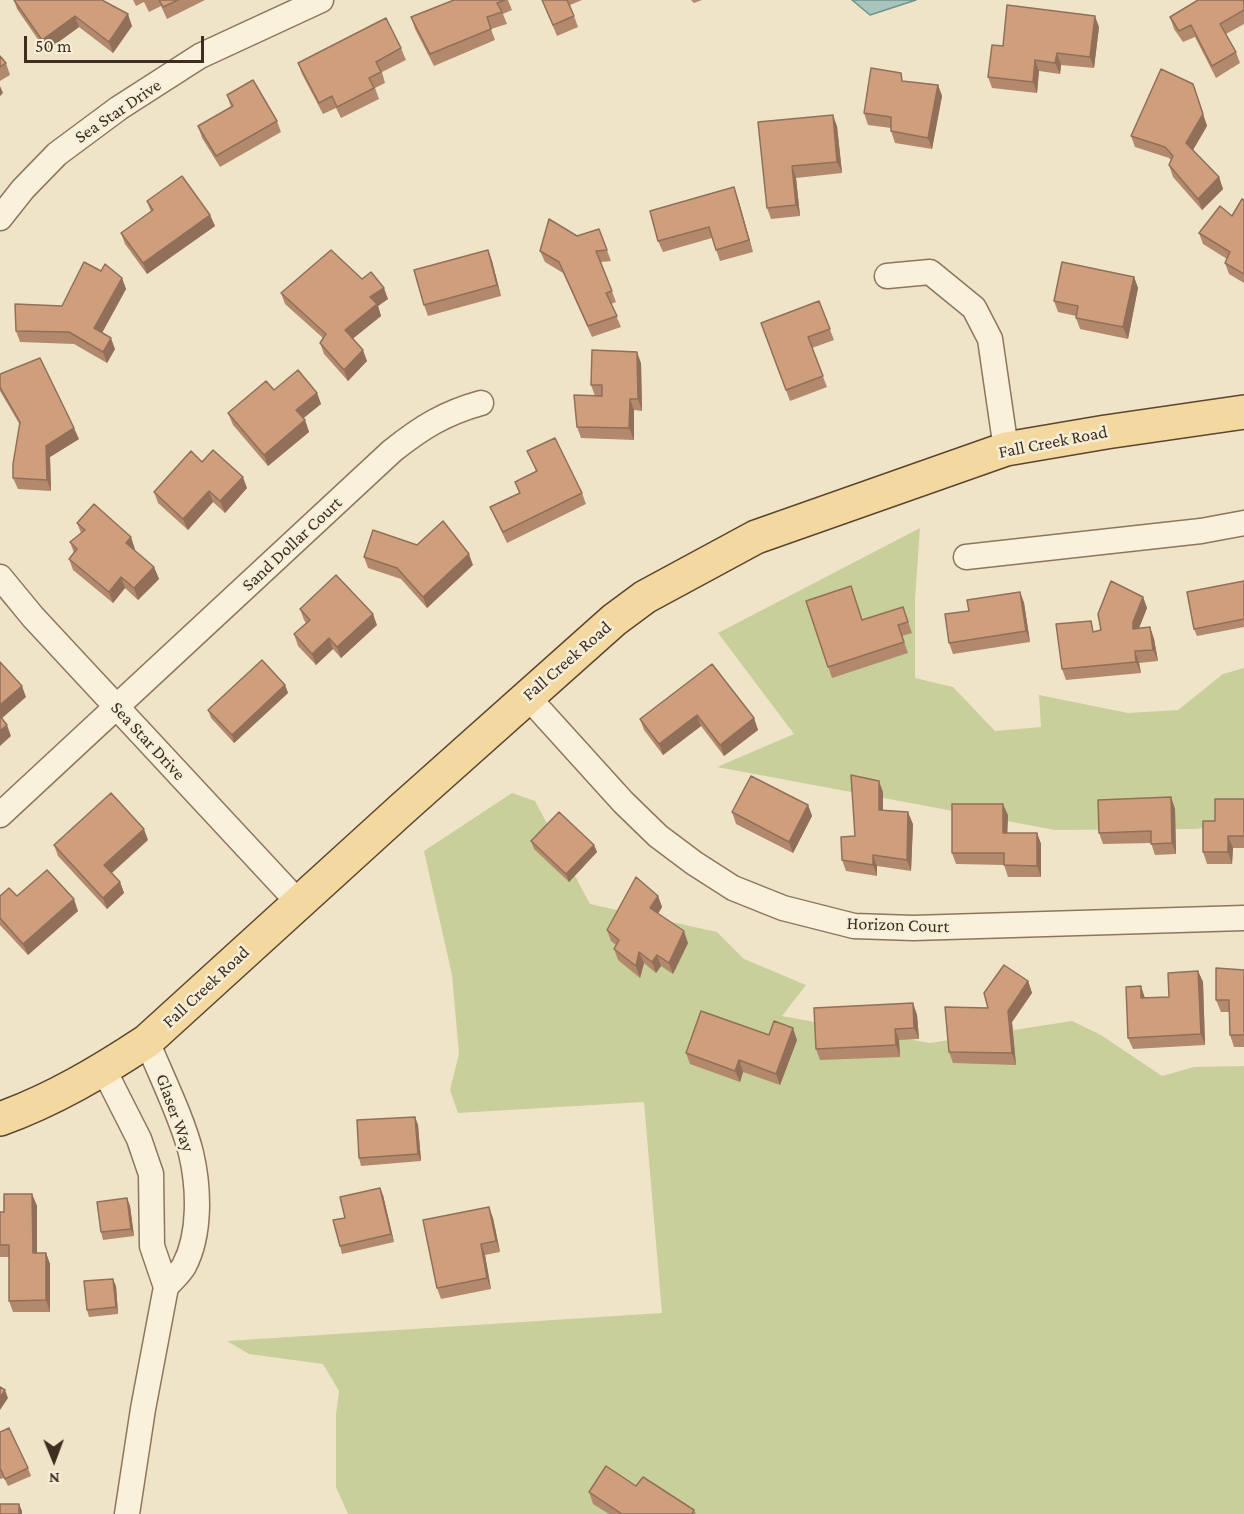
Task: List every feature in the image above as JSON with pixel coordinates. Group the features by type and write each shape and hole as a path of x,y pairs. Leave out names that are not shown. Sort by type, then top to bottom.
{"main road":[{"name":"Fall Creek Road","path":"0,1119 60,1094 104,1070 147,1041 298,902 614,620 645,597 701,565 756,537 1006,449 1244,412"}],"street":[{"name":"Sea Star Drive","path":"0,218 23,189 57,154 119,108 200,56 321,0"},
{"path":"887,276 930,272 974,308 990,339 1006,449"},
{"name":"Sand Dollar Court","path":"0,815 392,451 420,428 459,409 482,403"},
{"path":"966,557 1201,531 1244,523"},
{"name":"Sea Star Drive","path":"0,577 33,617 298,902"},
{"name":"Horizon Court","path":"527,696 658,836 733,888 783,908 854,926 913,928 1244,918"},
{"name":"Glaser Way","path":"147,1041 182,1128 194,1171 196,1211 191,1247 183,1267 166,1287"},
{"name":"Glaser Way","path":"104,1070 139,1139 151,1174 152,1246 166,1287 143,1409 127,1514"}],"green space":[{"path":"920,528 915,600 915,678 953,687 995,731 1041,727 1039,695 1128,713 1178,710 1223,674 1244,668 1244,824 1194,829 1055,830 717,767 794,734 718,633"},
{"path":"512,793 535,801 590,904 717,932 744,959 806,985 782,1016 930,1043 1072,1021 1101,1035 1162,1076 1194,1067 1244,1066 1244,1514 348,1514 336,1487 336,1415 339,1391 323,1364 249,1354 227,1341 662,1313 644,1102 458,1113 450,1090 459,1054 452,975 424,851"}],"water":[{"path":"852,0 916,0 870,15"}],"building":[{"path":"14,0 102,0 128,14 109,42 75,16 42,40"},
{"path":"159,0 178,0 163,7"},
{"path":"454,0 505,0 497,3 502,12 487,17 491,29 430,54 411,17"},
{"path":"542,0 567,0 574,16 553,25"},
{"path":"1198,0 1243,0 1244,3 1244,10 1220,24 1236,52 1212,66 1191,25 1179,31 1170,17"},
{"path":"1007,5 1095,16 1090,57 1057,53 1055,63 1035,60 1033,82 988,77 992,45 1003,46"},
{"path":"386,18 401,48 376,62 381,72 369,78 374,88 337,107 332,96 319,103 298,63"},
{"path":"0,56 6,63 0,67"},
{"path":"871,68 901,73 902,81 938,85 928,138 891,131 891,117 864,113"},
{"path":"1161,69 1193,84 1203,114 1186,143 1219,177 1198,199 1169,165 1173,156 1165,147 1131,136"},
{"path":"253,80 277,121 216,156 198,126 233,106 227,95"},
{"path":"833,115 837,162 792,166 796,205 767,208 758,122"},
{"path":"182,176 210,215 143,263 121,233 153,210 147,201"},
{"path":"734,187 749,240 716,250 709,227 658,241 650,211"},
{"path":"1242,199 1244,200 1244,274 1225,263 1230,252 1199,233 1220,206 1232,216"},
{"path":"549,219 577,236 599,229 607,250 596,251 612,291 606,293 617,316 588,326 559,262 540,251"},
{"path":"331,250 362,279 371,272 384,288 370,297 377,304 345,330 363,350 344,370 320,343 326,334 281,293"},
{"path":"488,250 497,285 424,305 414,270"},
{"path":"84,262 101,271 105,264 122,278 94,328 111,338 103,352 69,332 16,331 15,304 62,306"},
{"path":"1062,262 1134,277 1123,327 1076,318 1078,306 1054,301"},
{"path":"819,301 830,329 808,337 823,376 786,390 761,323"},
{"path":"592,350 637,352 638,399 630,399 629,428 577,427 574,395 602,396 602,385 591,385"},
{"path":"40,358 74,428 46,446 47,480 13,478 20,422 0,387 0,374"},
{"path":"298,370 317,393 296,410 305,420 264,455 228,413 266,381 274,390"},
{"path":"555,438 582,493 503,532 490,507 520,493 515,482 537,471 527,451"},
{"path":"213,450 243,477 220,501 209,491 183,519 154,492 191,451 202,462"},
{"path":"94,504 131,537 126,543 154,567 134,588 121,577 109,592 69,559 77,549 70,542 85,530 77,523"},
{"path":"443,521 469,554 423,597 397,568 364,557 373,530 417,545"},
{"path":"336,575 373,614 337,647 329,638 312,654 294,634 310,620 300,609"},
{"path":"1111,581 1143,597 1133,622 1133,629 1150,627 1153,650 1135,651 1136,662 1062,669 1056,624 1091,621 1093,632 1101,630 1098,614"},
{"path":"1244,581 1244,619 1194,629 1187,592"},
{"path":"851,586 862,620 903,607 908,622 898,625 904,642 828,667 806,601"},
{"path":"1020,592 1026,631 949,643 945,614 969,611 967,600"},
{"path":"262,660 285,685 232,735 208,710"},
{"path":"0,662 22,686 0,705"},
{"path":"712,664 754,718 720,745 697,715 659,744 640,719"},
{"path":"0,716 7,725 0,731"},
{"path":"851,775 879,781 879,810 908,812 907,860 873,855 873,865 842,860 841,837 855,836"},
{"path":"751,776 808,805 789,842 732,812"},
{"path":"111,793 144,829 104,865 120,882 103,898 54,845"},
{"path":"1171,797 1172,843 1151,844 1151,831 1099,833 1098,800"},
{"path":"1215,799 1244,799 1244,836 1228,836 1228,852 1203,852 1203,821 1215,821"},
{"path":"952,804 1003,804 1003,833 1037,833 1037,866 1004,865 1004,853 952,853"},
{"path":"559,812 594,845 566,874 531,841"},
{"path":"47,870 74,899 23,944 0,918 0,896 9,888 17,896"},
{"path":"636,877 658,896 650,908 684,931 669,963 657,955 652,962 639,952 636,966 614,949 619,940 607,930"},
{"path":"1004,965 1028,981 1008,1011 1012,1053 949,1052 945,1007 988,1008 984,993"},
{"path":"1216,968 1244,970 1244,1035 1230,1035 1229,1000 1216,1000"},
{"path":"1198,971 1201,1034 1128,1038 1126,987 1141,986 1141,998 1169,997 1168,973"},
{"path":"913,1003 914,1028 895,1029 896,1045 816,1049 814,1008"},
{"path":"701,1011 769,1035 774,1021 793,1028 776,1074 739,1060 735,1071 686,1053"},
{"path":"415,1117 418,1154 359,1158 357,1120"},
{"path":"380,1188 391,1234 340,1246 333,1220 345,1218 340,1197"},
{"path":"4,1194 32,1194 33,1253 46,1253 46,1300 9,1301 9,1245 0,1245 0,1212 4,1212"},
{"path":"127,1198 131,1229 101,1232 97,1202"},
{"path":"489,1207 496,1241 481,1244 487,1278 437,1288 423,1220"},
{"path":"113,1279 116,1307 87,1310 84,1281"},
{"path":"0,1387 5,1390 0,1398"},
{"path":"9,1428 28,1468 5,1479 0,1470 0,1432"},
{"path":"606,1466 636,1486 643,1477 694,1510 692,1514 622,1514 589,1492"},
{"path":"0,1504 19,1504 19,1514 0,1514"}]}
